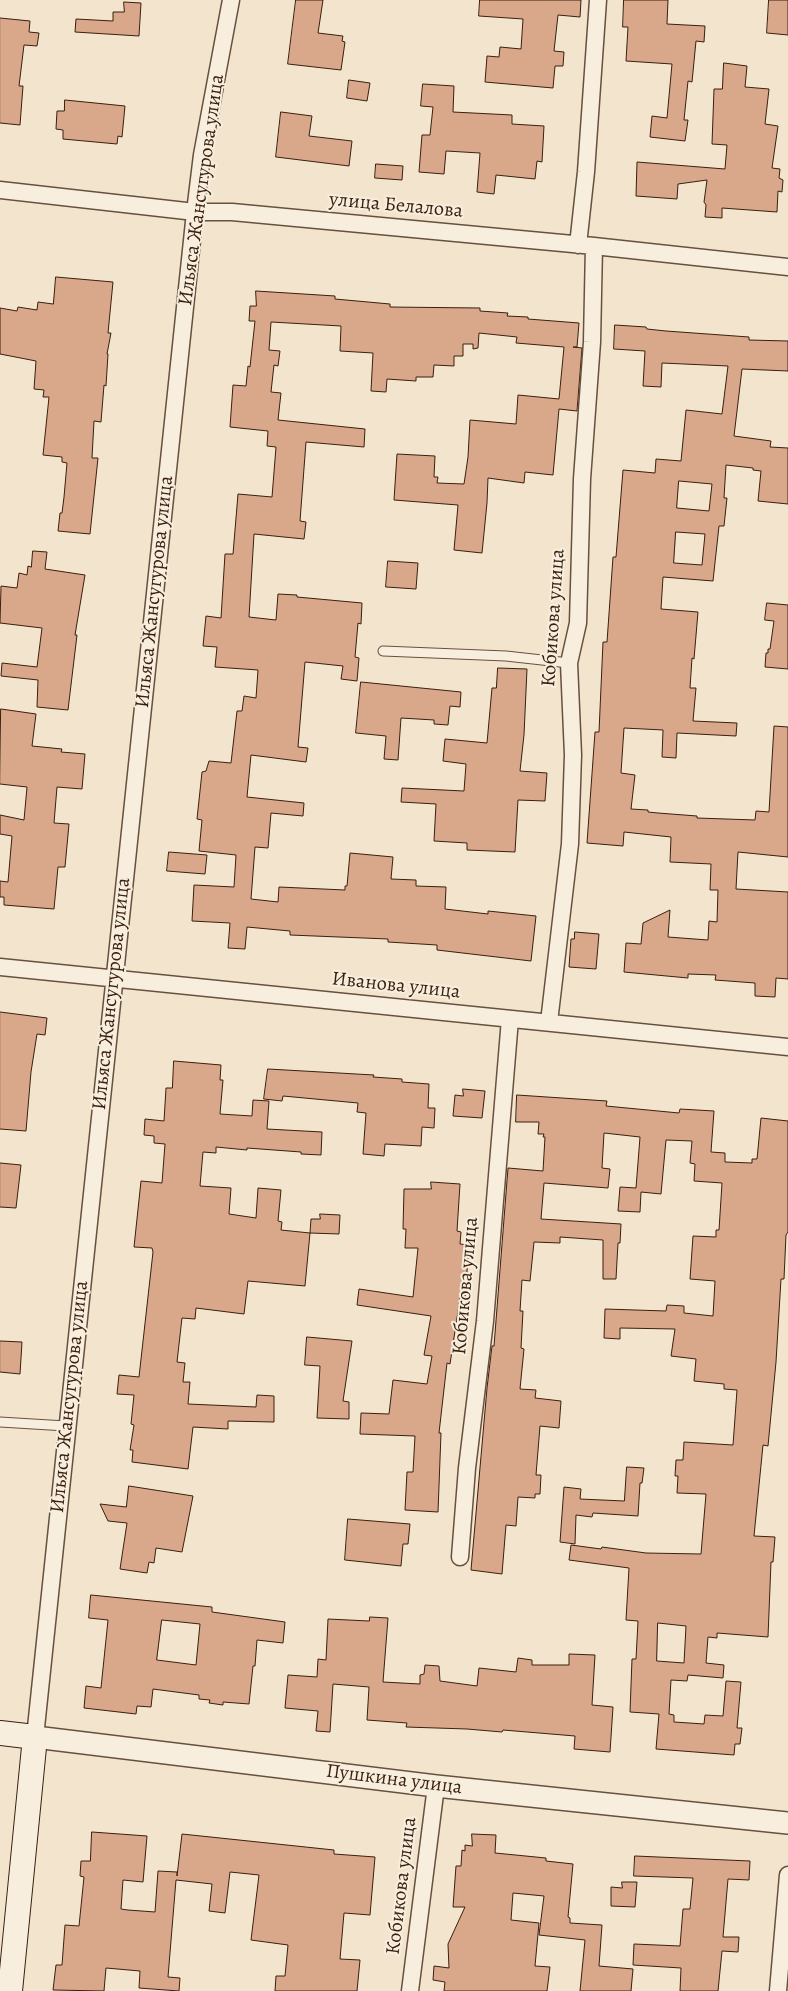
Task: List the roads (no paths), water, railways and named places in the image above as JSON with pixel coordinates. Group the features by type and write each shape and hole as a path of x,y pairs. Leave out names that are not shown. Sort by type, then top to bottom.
{"main road":[{"name":"Пушкина улица","path":"0,1733 35,1737"},
{"name":"Ильяса Жансугурова улица","path":"10,1991 35,1737"}],"street":[{"name":"Ильяса Жансугурова улица","path":"35,1737 66,1426 195,212 202,154 231,0"},
{"name":"Кобикова улица","path":"549,1022 570,844 573,755 569,663 578,624 582,479 592,342 586,245 586,172 598,0"},
{"name":"улица Белалова","path":"0,190 195,212 232,212 586,245 788,267"},
{"name":"Иванова улица","path":"0,967 788,1047"},
{"name":"Кобикова улица","path":"460,1557 485,1321 510,1019"},
{"name":"Пушкина улица","path":"35,1737 436,1786 788,1823"},
{"name":"Кобикова улица","path":"410,1991 436,1786"},
{"path":"778,1991 788,1875"}],"lane":[{"path":"383,652 506,656 569,663"},
{"path":"0,1422 66,1426"}]}
